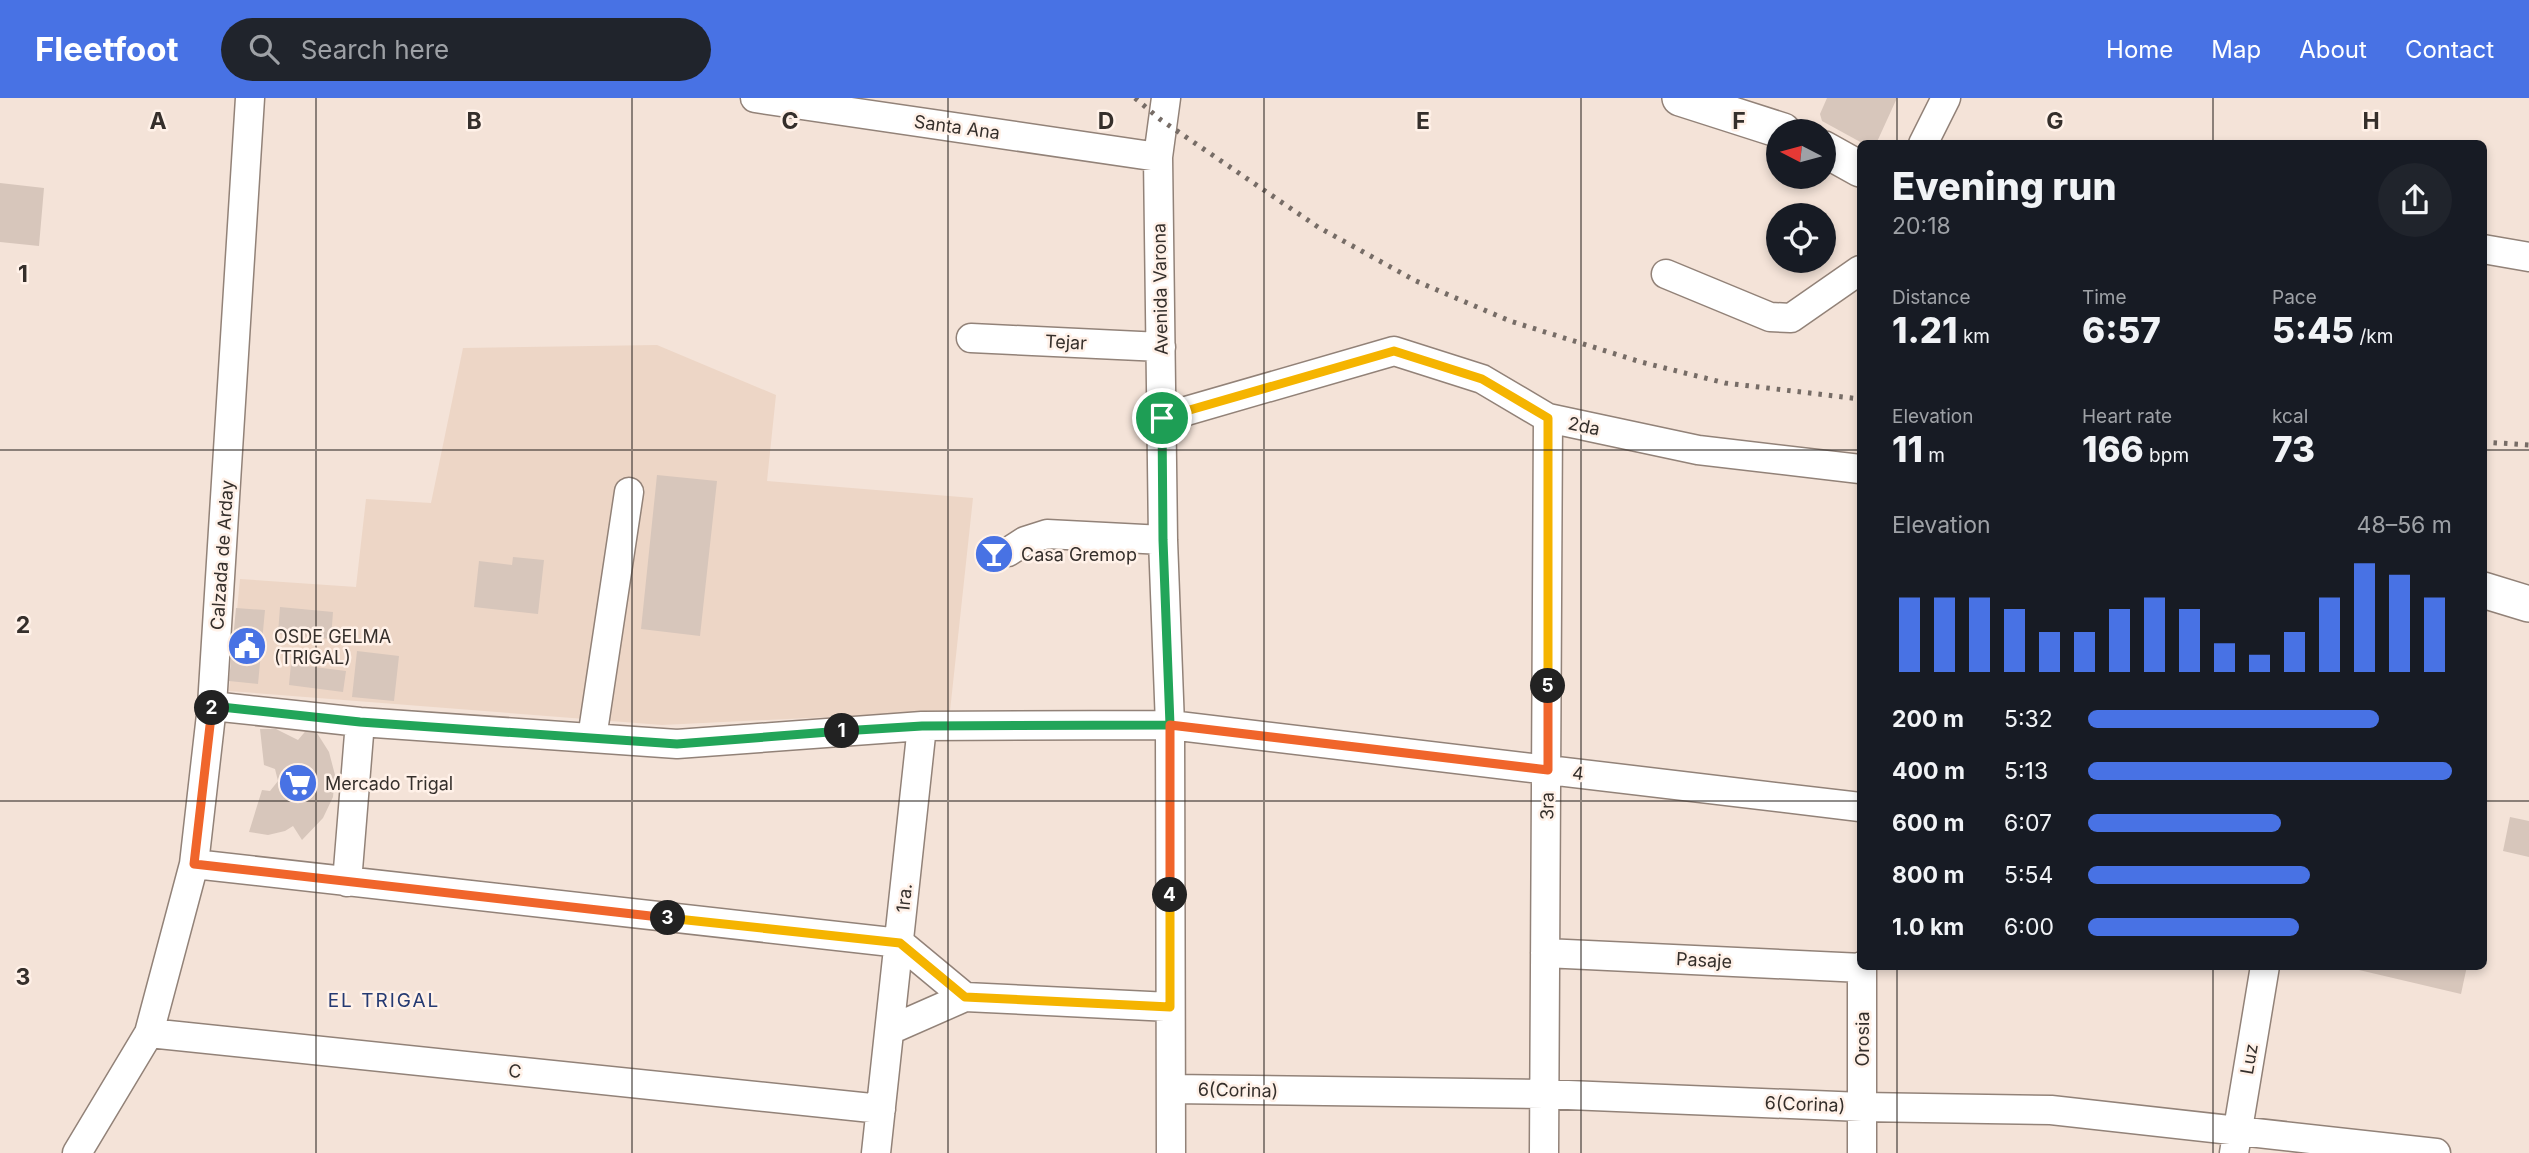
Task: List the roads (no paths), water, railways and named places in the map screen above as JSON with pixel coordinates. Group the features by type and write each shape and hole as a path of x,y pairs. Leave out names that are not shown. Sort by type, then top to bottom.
{"main road":[{"path":"1680,98 1766,126"},
{"path":"1836,156 1857,167"},
{"path":"2487,591 2529,604"}],"street":[{"name":"Calzada de Arday","path":"76,1153 149,1033 194,864 212,706 250,98"},
{"name":"Santa Ana","path":"755,98 1158,156"},
{"name":"Avenida Varona","path":"1166,98 1158,156 1163,540 1170,725 1171,1153"},
{"path":"1925,140 1946,98"},
{"path":"2487,250 2529,257"},
{"path":"1666,274 1770,317 1791,318 1857,272"},
{"name":"Tejar","path":"971,338 1161,347"},
{"name":"2da","path":"1162,418 1394,351 1482,379 1548,418 1698,450 1857,469"},
{"name":"3ra","path":"1544,1153 1548,418"},
{"path":"592,738 629,492"},
{"path":"1008,552 1025,541 1047,534 1163,540"},
{"name":"4","path":"212,706 360,722 677,744 922,726 1170,725 1857,807"},
{"path":"347,882 360,722"},
{"name":"1ra.","path":"876,1153 922,726"},
{"path":"194,864 900,943 965,997"},
{"name":"Pasaje","path":"1545,953 1857,967"},
{"name":"Orosia","path":"1862,970 1862,1153"},
{"name":"Luz","path":"2236,1142 2263,970"},
{"path":"890,1030 965,997 1170,1007"},
{"name":"C","path":"149,1033 881,1108"},
{"name":"6(Corina)","path":"1171,1089 1544,1094 1862,1107 2051,1110 2236,1142 2437,1153"}],"railway":[{"path":"1135,98 1161,120 1318,227 1416,281 1510,321 1641,362 1725,383 1857,399"},
{"path":"2487,442 2529,445"}],"place":[{"name":"Casa Gremop","path":"994,554"},
{"name":"OSDE GELMA (TRIGAL)","path":"247,646"},
{"name":"Mercado Trigal","path":"298,783"}],"district":[{"name":"EL TRIGAL","path":"384,1000"}]}
